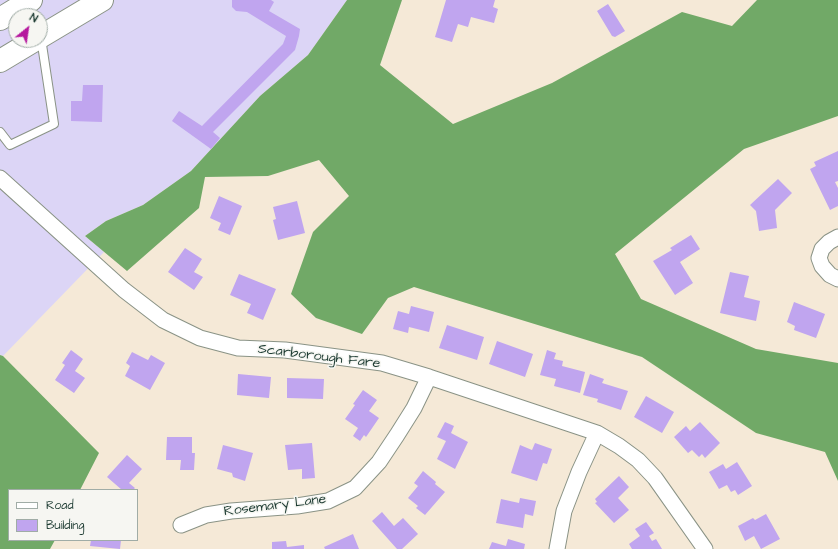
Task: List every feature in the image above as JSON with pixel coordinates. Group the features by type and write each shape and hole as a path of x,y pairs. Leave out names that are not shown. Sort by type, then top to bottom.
{"highway":[{"path":"0,19 32,0"},
{"path":"48,33 102,0"},
{"path":"0,61 22,48"}],"street":[{"name":"Scarborough Fare","path":"0,178 124,290 163,320 200,338 238,348 285,350 382,363 429,377 597,433 619,446 638,460 654,478 705,549"},
{"path":"838,237 829,242 822,249 819,258 822,266 838,279"},
{"name":"Rosemary Lane","path":"181,525 206,515 231,511 297,506 328,501 355,488 379,462 397,435 414,408 429,377"},
{"path":"557,549 564,510 597,433"}],"lane":[{"path":"0,132 10,145 54,124 41,48"}],"shaded area":[{"path":"0,0 347,0 308,55 260,96 191,171 143,205 106,221 85,236 104,252 3,356 0,355"}],"green space":[{"path":"347,0 402,0 380,65 453,124 552,83 682,12 732,26 757,0 838,0 838,116 744,149 615,254 641,299 756,349 838,363 838,481 825,452 756,433 642,357 414,287 388,298 362,334 316,318 291,294 313,232 349,196 319,160 268,176 205,177 199,208 127,271 85,236 106,221 143,205 191,171 260,96 308,55"},
{"path":"0,355 3,356 99,453 81,489 8,489 8,541 54,541 50,549 0,549"}],"building":[{"path":"232,0 271,0 274,2 269,11 300,29 295,50 213,132 220,138 211,149 172,121 179,111 202,126 283,44 286,36 247,12 236,11 232,7"},
{"path":"446,0 495,0 493,7 498,9 494,23 471,17 468,27 458,24 452,42 435,37"},
{"path":"608,4 625,31 615,37 612,36 597,11"},
{"path":"83,85 103,85 102,122 71,121 71,101 82,101"},
{"path":"838,151 838,181 835,182 838,188 838,206 830,210 810,169 816,166 814,162"},
{"path":"778,179 792,193 775,210 777,228 759,231 756,211 750,205"},
{"path":"219,196 242,206 230,235 218,230 221,223 210,218"},
{"path":"297,201 305,233 278,240 273,220 276,219 273,207"},
{"path":"691,235 700,249 680,262 693,283 675,295 653,261 672,250 670,248"},
{"path":"185,248 202,259 194,272 203,277 194,290 168,272"},
{"path":"730,272 749,276 744,297 760,301 756,321 720,313"},
{"path":"239,274 276,289 263,320 247,313 251,304 230,295"},
{"path":"794,302 825,314 816,338 794,330 795,326 787,322"},
{"path":"411,306 434,312 429,332 409,327 408,333 393,329 398,311 409,314"},
{"path":"447,325 484,337 477,360 439,348"},
{"path":"497,341 533,354 525,377 489,364"},
{"path":"71,350 83,359 75,371 85,378 74,393 55,380 65,365 62,363"},
{"path":"547,350 556,353 554,359 563,361 562,366 585,372 580,393 554,386 556,379 540,375"},
{"path":"132,352 148,360 151,355 165,363 150,390 125,376 130,366 126,363"},
{"path":"238,374 271,377 269,398 237,395"},
{"path":"590,374 604,379 602,383 628,391 621,410 597,402 598,399 583,395"},
{"path":"287,378 324,379 323,399 287,398"},
{"path":"363,390 377,400 369,411 379,418 366,437 364,435 360,441 353,436 358,428 345,419"},
{"path":"646,396 674,412 662,433 634,417"},
{"path":"445,422 454,426 451,433 468,442 455,469 437,459 446,441 437,437"},
{"path":"700,422 720,443 705,458 702,454 699,457 692,450 688,453 674,437 686,426 690,431"},
{"path":"167,437 192,437 192,453 195,453 194,470 180,470 181,460 166,460"},
{"path":"312,443 315,478 302,479 302,469 288,470 285,445"},
{"path":"535,443 552,449 547,464 543,463 537,481 511,473 520,445 532,450"},
{"path":"223,445 253,453 245,481 233,477 232,473 217,469"},
{"path":"127,455 142,469 129,483 135,488 134,489 121,489 107,477"},
{"path":"737,462 752,486 738,495 735,490 731,492 727,485 719,489 709,472 723,464 726,469"},
{"path":"423,471 445,492 425,515 416,508 418,506 408,498 418,486 414,483"},
{"path":"619,476 629,487 618,498 629,510 614,523 595,503 597,502 595,499"},
{"path":"520,498 536,501 533,516 525,514 523,528 496,523 501,499 519,503"},
{"path":"382,512 394,526 403,518 418,534 402,549 397,549 372,521"},
{"path":"766,514 780,539 761,549 754,536 745,541 738,526 753,518 755,520"},
{"path":"646,522 654,533 649,536 652,541 656,539 662,549 632,549 629,544 640,536 635,529"},
{"path":"353,534 359,549 325,549 324,547"},
{"path":"508,539 525,544 524,549 489,549 492,542 506,546"},
{"path":"91,541 121,541 120,549 90,546"},
{"path":"286,541 287,547 304,545 304,549 272,549 272,542"}]}
